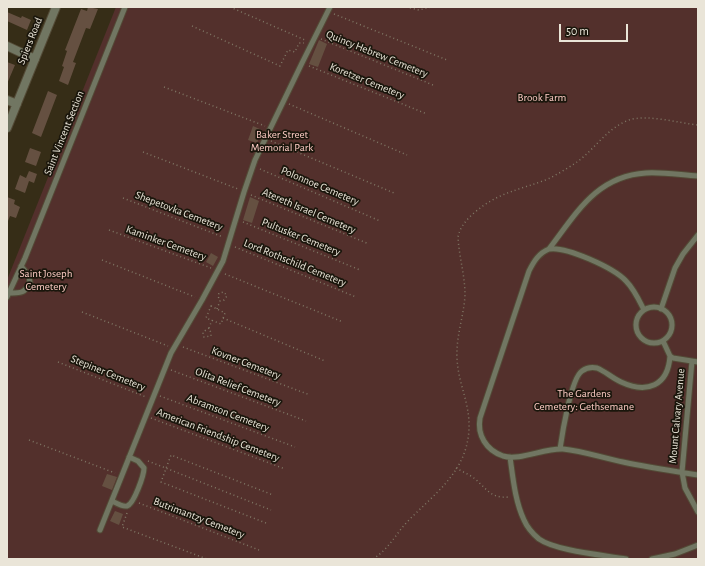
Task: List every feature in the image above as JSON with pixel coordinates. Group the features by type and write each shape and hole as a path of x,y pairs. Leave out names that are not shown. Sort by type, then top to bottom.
{"street":[{"name":"Spiers Road","path":"7,128 55,7"},
{"path":"7,46 35,58"},
{"path":"7,100 17,104"}],"lane":[{"name":"Saint Vincent Section","path":"8,295 125,7"},
{"path":"100,530 175,346 218,271 229,242 253,166 329,9"},
{"path":"698,176 644,174 624,178 608,184 584,203 549,249 534,261 526,278 480,418 480,434 485,444 498,454 510,457 548,450 571,450 633,464 698,474"},
{"path":"662,309 675,268 683,254 698,235"},
{"path":"549,249 568,251 621,276 632,287 644,310"},
{"name":"Saint Vincent Section","path":"8,295 20,293 27,289 30,283 29,276 21,266"},
{"path":"653,307 662,309 668,314 672,326 670,334 663,341 658,343 649,343 643,340 638,334 636,325 637,319 644,310 653,307"},
{"path":"560,449 563,429 574,387 580,372 589,368 596,368 625,384 649,386 659,382 666,374 669,366 670,356 663,341"},
{"path":"670,356 676,359 695,362"},
{"name":"Mount Calvary Avenue","path":"695,362 682,472 685,488 698,512"},
{"path":"112,501 124,506 129,505 133,501 144,471 143,465 129,457"},
{"path":"510,457 516,496 524,521 529,529 539,539 551,545 562,548 626,559"},
{"path":"652,559 675,554 698,545"}],"path":[{"path":"192,26 280,66 288,50 295,52 299,43 304,43 306,40 230,7"},
{"path":"406,7 419,10 431,7"},
{"path":"329,9 447,60"},
{"name":"Quincy Hebrew Cemetery","path":"315,37 433,85"},
{"name":"Koretzer Cemetery","path":"302,63 427,114"},
{"path":"164,87 271,128"},
{"path":"284,102 407,155"},
{"path":"373,559 382,553 407,522 440,491 451,478 465,453 468,442 469,411 458,371 457,350 465,294 458,238 464,223 491,200 509,192 550,178 569,168 609,132 627,121 635,119 655,119 698,125"},
{"path":"266,139 394,193"},
{"name":"Atereth Israel Cemetery","path":"143,152 369,244"},
{"name":"Polonnoe Cemetery","path":"253,166 380,221"},
{"name":"Shepetovka Cemetery","path":"122,198 229,242"},
{"name":"Pultusker Cemetery","path":"236,219 360,270"},
{"name":"Kaminker Cemetery","path":"109,230 218,271 343,322"},
{"name":"Lord Rothschild Cemetery","path":"229,242 356,297"},
{"path":"102,260 202,300"},
{"path":"217,309 220,301 218,296 224,292 227,296 224,300 220,301"},
{"path":"211,306 217,309 226,313 221,324 206,318 211,306"},
{"name":"Kovner Cemetery","path":"82,312 310,395"},
{"path":"223,318 325,361"},
{"path":"209,328 211,336 204,337 203,332 209,328 212,320"},
{"name":"Stepiner Cemetery","path":"58,362 153,400"},
{"name":"Olita Relief Cemetery","path":"165,368 306,421"},
{"name":"Abramson Cemetery","path":"155,394 295,447"},
{"name":"American Friendship Cemetery","path":"146,416 285,469"},
{"path":"29,440 122,476"},
{"path":"266,523 161,482 171,455 273,495"},
{"path":"138,461 149,461 271,510"},
{"path":"456,468 471,476 487,491 500,498 516,496"},
{"name":"Butrimantzy Cemetery","path":"133,501 259,550"},
{"path":"129,505 122,527 207,559"}],"green space":[{"path":"116,7 698,7 698,559 7,559 7,280"}],"building":[{"path":"88,7 98,9 90,29 86,28 73,62 76,63 68,85 59,81 64,67 62,66 67,51 65,50 81,9 87,11"},
{"path":"7,12 21,18 22,16 31,20 27,30 7,21"},
{"path":"319,40 327,44 318,67 309,64"},
{"path":"7,62 15,65 7,84"},
{"path":"48,91 57,95 41,137 32,133"},
{"path":"253,126 262,130 257,143 248,140"},
{"path":"30,148 41,152 36,166 25,162"},
{"path":"29,171 37,174 34,183 29,181 25,193 15,189 20,175 26,178"},
{"path":"7,197 15,200 14,204 20,207 16,218 10,216 8,221"},
{"path":"250,197 259,201 252,223 243,220"},
{"path":"211,253 218,257 213,266 206,262"},
{"path":"107,474 117,477 112,490 102,486"},
{"path":"115,511 123,514 119,525 110,521"}],"park label":[{"name":"Brook Farm","path":"542,98"},
{"name":"Baker Street Memorial Park","path":"282,141"},
{"name":"Saint Joseph Cemetery","path":"46,280"},
{"name":"The Gardens Cemetery: Gethsemane","path":"584,400"}]}
